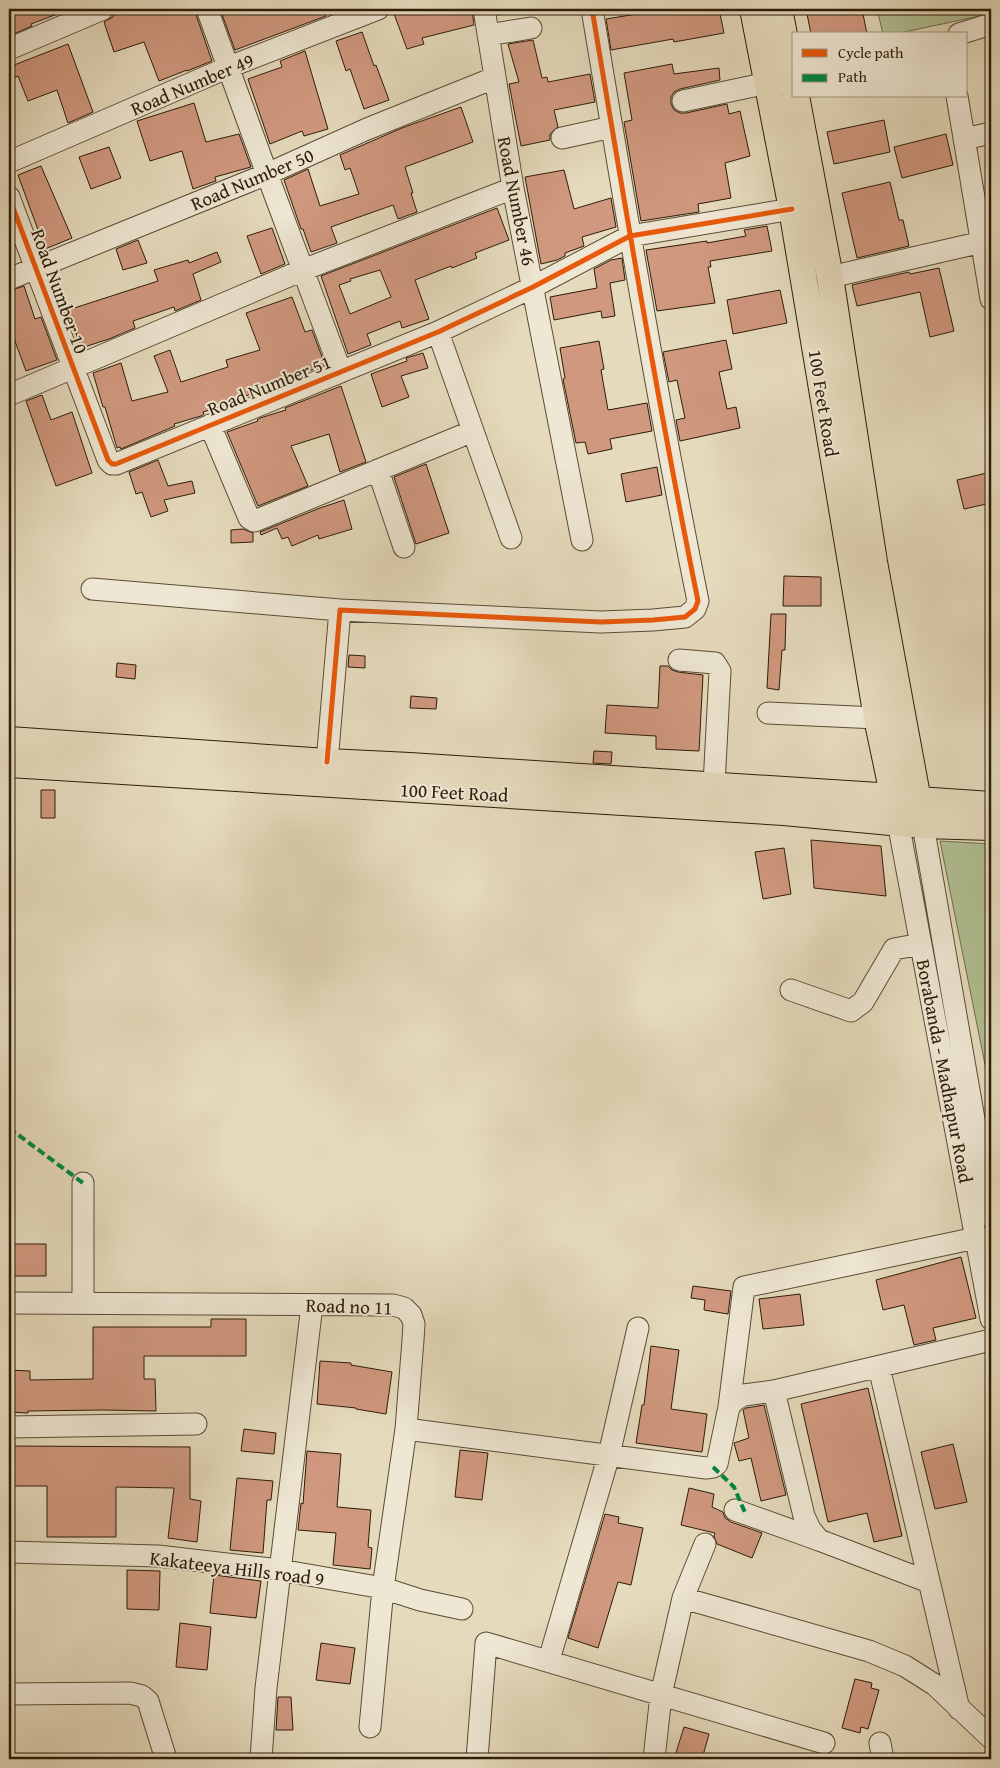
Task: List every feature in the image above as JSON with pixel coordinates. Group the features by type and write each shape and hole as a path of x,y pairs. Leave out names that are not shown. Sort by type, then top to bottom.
{"main road":[{"name":"100 Feet Road","path":"753,9 792,208 877,718 909,811"},
{"path":"780,9 792,76"},
{"name":"100 Feet Road","path":"796,98 830,277 874,562 909,811"},
{"name":"100 Feet Road","path":"9,740 328,762 714,785 909,811"},
{"name":"100 Feet Road","path":"9,764 784,812 909,811"},
{"path":"909,811 991,805"},
{"path":"909,811 991,827"}],"street":[{"path":"9,49 103,9"},
{"path":"207,9 342,372"},
{"name":"Road Number 49","path":"9,162 229,67 378,9"},
{"name":"Road Number 46","path":"484,9 513,188 582,540"},
{"path":"92,589 340,610 601,622 685,617 696,609 698,601 679,508 630,236 592,9"},
{"path":"965,32 991,24"},
{"path":"488,35 531,28"},
{"name":"Road Number 50","path":"9,279 267,174 367,129 494,78"},
{"path":"683,101 768,84"},
{"path":"957,98 964,140 987,241 991,299"},
{"path":"562,138 612,127"},
{"path":"964,140 991,133"},
{"path":"9,395 303,270 513,188"},
{"name":"Road Number 10","path":"9,197 72,367"},
{"name":"Road Number 51","path":"72,367 108,460 112,464 116,464 438,332 533,287 630,236 792,208"},
{"path":"830,277 987,241"},
{"path":"438,332 511,538"},
{"path":"210,425 249,518 254,521 473,431"},
{"path":"378,470 404,547"},
{"path":"328,762 340,610"},
{"path":"679,660 715,662 720,671 714,785"},
{"path":"768,713 877,718"},
{"path":"909,811 991,1218"},
{"name":"Borabanda - Madhapur Road","path":"909,811 921,944 991,1319"},
{"path":"791,990 851,1012 863,1002 894,949 921,944"},
{"path":"83,1183 83,1303"},
{"path":"406,1429 706,1468 713,1467 717,1464 729,1407 744,1287 976,1238"},
{"name":"Road no 11","path":"9,1303 393,1305 404,1308 410,1315 414,1324 414,1332 406,1429 383,1588 370,1727"},
{"path":"261,1759 266,1688 312,1305"},
{"path":"549,1660 609,1455 638,1328"},
{"path":"729,1407 735,1400 744,1395 774,1391 991,1340"},
{"path":"879,1367 959,1709"},
{"path":"774,1391 804,1516 810,1529 819,1540"},
{"path":"9,1427 196,1424"},
{"path":"735,1510 929,1582"},
{"path":"654,1759 661,1695 683,1598 705,1544"},
{"name":"Kakateeya Hills road 9","path":"9,1552 158,1556 280,1570 383,1588 420,1600 462,1609"},
{"path":"683,1598 869,1650 905,1666 935,1685 991,1738"},
{"path":"478,1759 486,1643 549,1660 824,1743"},
{"path":"9,1694 130,1694 142,1696 148,1702 166,1759"}],"green space":[{"path":"877,9 988,9 989,14 904,32 883,32"},
{"path":"940,841 991,844 991,1094"}],"building":[{"path":"9,9 68,10 31,24 32,26 9,36"},
{"path":"121,9 194,9 212,61 159,81 144,42 114,52 104,22 113,17 115,11"},
{"path":"220,9 323,9 326,16 235,50"},
{"path":"422,9 424,12 434,9 472,9 474,25 422,38 424,44 407,49 393,11"},
{"path":"497,9 508,9 509,12 498,15"},
{"path":"667,9 719,9 724,33 674,42 673,39 611,50 606,19"},
{"path":"806,9 862,9 867,32 811,32"},
{"path":"362,32 389,100 364,109 350,69 346,71 336,41"},
{"path":"533,40 542,78 547,77 548,82 590,74 595,102 554,110 558,127 550,134 550,140 521,146 509,84 519,82 508,44"},
{"path":"68,44 93,112 68,123 57,90 28,101 18,76 9,80 9,67"},
{"path":"305,51 328,129 304,136 302,131 270,144 248,79 282,67 280,61"},
{"path":"672,64 674,74 719,68 720,80 680,89 674,92 671,97 671,104 674,110 680,113 727,104 729,114 740,111 750,156 725,163 731,198 698,204 699,212 641,221 624,122 632,120 624,73"},
{"path":"194,103 206,142 239,134 251,167 215,177 216,181 193,189 182,151 150,161 137,121"},
{"path":"461,107 473,142 405,167 417,212 398,219 393,205 331,227 337,243 311,252 284,180 308,169 320,206 359,194 350,168 345,170 340,155 402,128"},
{"path":"884,120 890,152 834,164 827,132"},
{"path":"946,134 953,165 902,178 894,147"},
{"path":"109,147 121,178 91,189 79,157"},
{"path":"41,166 72,238 45,249 18,175"},
{"path":"564,170 574,209 611,198 616,227 582,237 584,246 565,253 565,256 557,260 541,264 525,177"},
{"path":"890,182 899,220 903,220 909,246 857,258 842,193"},
{"path":"497,208 509,240 475,253 477,258 415,280 429,319 402,328 400,321 367,334 371,345 348,354 321,276","holes":["380,270 391,297 350,314 339,285 351,281 350,279"]},
{"path":"767,226 772,251 710,261 711,267 708,267 715,303 657,311 646,250 707,241 707,243 746,236 744,230"},
{"path":"272,228 285,264 261,274 247,236"},
{"path":"138,240 147,263 123,270 116,249"},
{"path":"217,252 221,262 193,274 201,300 175,311 174,307 133,321 135,328 81,348 68,310 158,281 154,270 188,260 189,263"},
{"path":"622,258 625,280 610,283 615,316 602,318 601,311 554,320 550,297 597,288 594,269 611,260"},
{"path":"939,268 954,331 930,337 920,292 857,306 852,285 909,272 910,274"},
{"path":"24,286 35,319 41,317 57,360 26,371 9,325 9,291"},
{"path":"780,290 787,323 733,334 727,300"},
{"path":"292,297 305,332 312,330 325,365 262,388 263,390 234,400 235,402 203,412 204,414 201,416 174,424 175,426 121,449 120,447 117,448 93,373 121,363 132,401 168,392 154,356 170,350 181,382 228,367 226,360 260,350 246,313"},
{"path":"726,340 732,369 719,372 727,409 736,407 740,428 680,441 676,420 685,418 677,380 669,382 663,352"},
{"path":"599,341 604,369 601,370 608,410 647,403 652,431 610,439 612,449 588,454 585,442 576,443 563,379 565,378 560,348"},
{"path":"423,353 428,368 401,376 409,397 382,407 371,374 407,361 406,358"},
{"path":"341,386 366,462 340,472 329,434 291,446 308,486 258,506 227,432 258,421 260,418 286,410 285,408"},
{"path":"42,395 51,420 72,412 92,473 56,486 26,401"},
{"path":"158,460 168,486 192,481 195,493 164,500 168,511 151,517 142,492 136,494 129,472"},
{"path":"426,464 449,533 416,544 394,477"},
{"path":"657,467 662,495 626,502 621,474"},
{"path":"991,472 991,503 964,509 957,480"},
{"path":"344,500 352,529 319,539 318,535 292,546 288,537 282,539 277,528 261,535 260,532"},
{"path":"243,529 253,533 253,542 231,543 231,530"},
{"path":"784,576 821,577 821,606 783,606"},
{"path":"771,614 786,614 785,650 782,650 779,690 767,688"},
{"path":"349,655 365,656 365,668 348,667"},
{"path":"117,663 136,665 135,679 116,677"},
{"path":"660,666 668,666 678,672 703,675 699,751 656,749 656,736 605,733 607,705 658,708"},
{"path":"411,696 437,698 436,709 410,708"},
{"path":"594,751 612,752 611,764 593,763"},
{"path":"41,790 55,790 55,818 41,818"},
{"path":"811,840 881,846 886,896 814,888"},
{"path":"784,848 791,894 763,899 755,852"},
{"path":"9,1244 46,1244 46,1276 9,1276"},
{"path":"961,1257 976,1318 933,1328 936,1340 914,1345 904,1305 883,1310 876,1280"},
{"path":"693,1286 731,1291 728,1314 704,1310 705,1300 691,1298"},
{"path":"800,1294 804,1325 763,1329 759,1299"},
{"path":"211,1319 246,1319 246,1356 144,1356 144,1379 155,1379 156,1411 9,1412 9,1370 30,1371 30,1380 93,1379 93,1327 211,1327"},
{"path":"651,1346 679,1350 671,1409 707,1414 702,1452 636,1443 642,1405 644,1405"},
{"path":"320,1361 351,1363 351,1365 392,1372 386,1414 356,1408 317,1404"},
{"path":"868,1388 902,1536 874,1542 867,1513 828,1522 801,1404"},
{"path":"764,1405 786,1495 761,1501 751,1458 739,1461 734,1443 749,1438 743,1410"},
{"path":"244,1429 276,1433 274,1454 241,1451"},
{"path":"953,1444 967,1502 935,1509 921,1452"},
{"path":"9,1446 190,1447 190,1499 201,1501 197,1542 168,1538 174,1488 116,1487 116,1537 47,1537 47,1486 9,1486"},
{"path":"460,1450 488,1453 482,1500 455,1497"},
{"path":"307,1451 341,1454 337,1507 371,1510 368,1547 372,1548 370,1569 333,1565 336,1533 298,1530 301,1503 303,1504"},
{"path":"237,1478 273,1481 271,1500 267,1500 263,1553 230,1550"},
{"path":"689,1488 714,1494 712,1507 723,1512 725,1518 762,1533 752,1558 717,1544 714,1536 715,1533 681,1525"},
{"path":"605,1514 619,1517 618,1523 643,1528 631,1585 618,1582 598,1648 568,1638"},
{"path":"127,1570 160,1571 159,1610 127,1609"},
{"path":"214,1575 261,1581 256,1618 210,1613"},
{"path":"180,1623 211,1627 207,1670 176,1667"},
{"path":"321,1643 355,1648 350,1684 316,1680"},
{"path":"855,1679 872,1683 871,1688 879,1690 868,1729 861,1727 860,1733 842,1728"},
{"path":"278,1697 291,1697 293,1730 276,1730"},
{"path":"684,1727 709,1734 702,1759 674,1759"}],"marked path":[{"path":"9,1128 83,1183"},
{"path":"713,1467 734,1487 746,1515"}],"cycle path":[{"path":"327,762 340,610 601,622 685,617 695,609 698,601 629,231 592,9"},
{"path":"9,197 108,460 112,464 116,464 438,332 533,287 630,236 792,209"}]}
